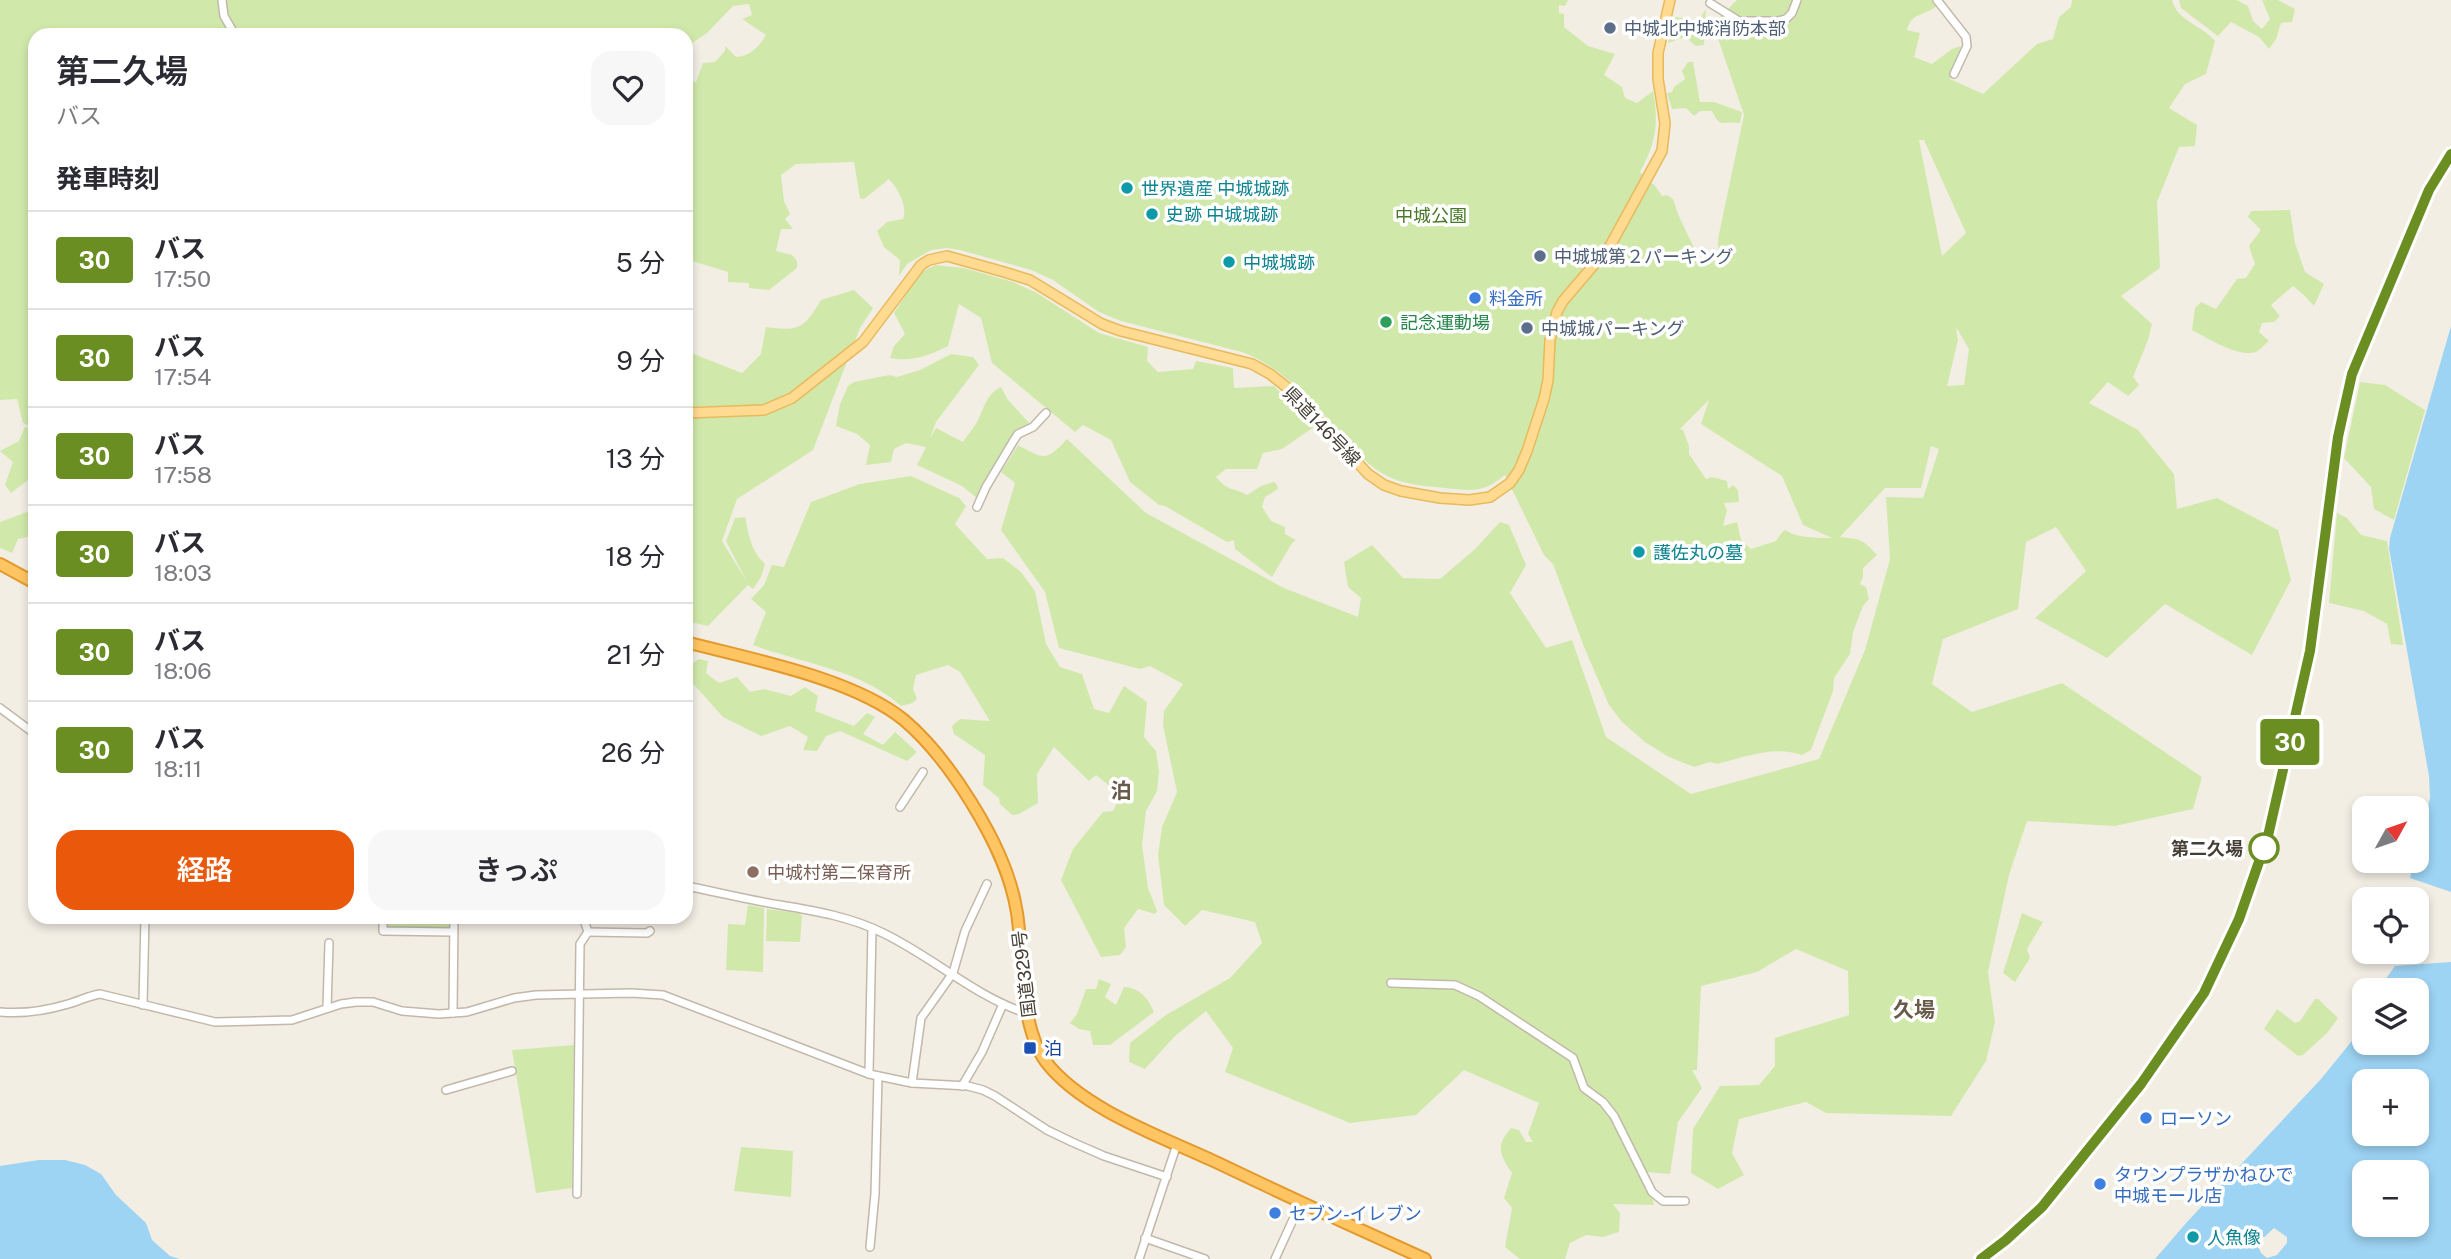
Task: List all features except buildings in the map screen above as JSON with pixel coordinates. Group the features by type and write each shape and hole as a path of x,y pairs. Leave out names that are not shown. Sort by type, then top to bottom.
{"highway":[{"path":"1981,1259 2042,1207 2141,1084 2204,993 2239,919 2268,836 2310,651 2338,437 2352,374 2429,190 2451,155"},
{"path":"0,564 28,579"},
{"name":"国道329号","path":"693,644 842,687 884,706 918,733 964,792 1004,865 1016,908 1028,1014 1039,1050 1046,1062 1074,1091 1110,1112 1425,1259"}],"main road":[{"name":"県道146号線","path":"693,413 764,410 792,398 863,342 920,265 947,256 1030,280 1102,324 1121,331 1235,359 1270,374 1289,389 1368,474 1393,489 1440,498 1469,500 1490,497 1510,483 1527,451 1546,389 1550,340 1557,312 1563,301 1610,246 1662,151 1665,123 1658,79 1658,54 1670,0"}],"street":[{"path":"222,0 224,16 231,28"},
{"path":"1710,2 1739,21 1778,21 1786,19 1792,13 1797,0"},
{"path":"1937,0 1966,37 1967,46 1954,74"},
{"path":"977,507 1018,434 1033,427 1046,413"},
{"path":"0,708 28,729"},
{"path":"900,807 923,772"},
{"path":"912,1083 921,1018 951,975 965,931 987,884"},
{"path":"693,887 811,909 872,928 1003,1004 1028,1014"},
{"path":"143,1005 145,924"},
{"path":"383,924 383,931 453,932"},
{"path":"453,1013 454,924"},
{"path":"585,924 588,932"},
{"path":"869,1074 872,928"},
{"path":"588,932 650,931"},
{"path":"577,1194 580,944 588,932"},
{"path":"327,1009 328,943"},
{"path":"1391,983 1455,985 1479,996 1573,1058 1584,1088 1603,1102 1614,1116 1652,1192 1663,1201 1685,1201"},
{"path":"0,1012 45,1010 100,994 215,1022 292,1020 341,1004 373,1002 402,1011 439,1014 467,1012 514,998 536,995 663,995 869,1074 912,1083 962,1086 995,1096 1031,1121 1072,1142 1167,1177"},
{"path":"962,1086 982,1052 1003,1004"},
{"path":"446,1090 512,1071"},
{"path":"870,1247 875,1194 877,1076"},
{"path":"1139,1259 1177,1144"},
{"path":"1275,1259 1301,1202"},
{"path":"1145,1238 1205,1259"}],"green space":[{"name":"中城公園","path":"0,0 1568,0 1565,6 1559,5 1559,13 1564,14 1564,27 1588,46 1615,54 1604,75 1622,87 1625,98 1637,103 1653,91 1655,133 1640,172 1662,196 1667,195 1673,199 1702,265 1717,260 1719,262 1718,239 1744,115 1713,24 1737,0 1934,0 1938,5 1915,17 1909,24 1907,30 1920,33 1914,57 1932,64 1952,49 1961,46 1950,79 1983,94 2037,44 2053,39 2059,17 2071,7 2072,0 2172,0 2184,18 2215,41 2206,74 2185,84 2169,108 2197,125 2195,146 2179,147 2157,202 2160,268 2121,296 2152,324 2133,377 2139,385 2128,396 2108,382 2089,403 2138,430 2174,474 2177,509 2217,498 2278,530 2291,580 2252,655 2165,604 2107,658 2035,618 2086,571 2056,527 2026,542 2018,609 1943,639 1932,684 1972,712 2062,683 2202,777 2193,809 2115,826 2027,821 2009,875 1988,972 1995,1022 1986,1061 1951,1116 1826,1113 1806,1102 1739,1119 1732,1153 1744,1175 1718,1189 1691,1173 1693,1129 1720,1086 1759,1085 1775,1066 1775,1038 1849,1015 1848,971 1796,949 1757,972 1701,986 1697,1070 1692,1070 1702,1088 1678,1122 1670,1174 1647,1172 1654,1205 1613,1204 1620,1213 1619,1232 1603,1237 1586,1235 1570,1243 1565,1259 1520,1259 1505,1247 1512,1208 1504,1198 1512,1173 1502,1156 1501,1145 1511,1128 1519,1130 1526,1142 1533,1142 1528,1134 1539,1103 1464,1070 1416,1115 1350,1123 1225,1072 1233,1048 1206,1011 1175,1036 1145,1069 1129,1062 1130,1043 1166,1015 1230,978 1262,943 1255,922 1202,910 1185,926 1164,905 1158,855 1162,827 1177,792 1163,725 1164,711 1183,684 1150,666 1140,669 1059,648 1045,592 1001,530 1015,483 1001,472 1018,445 1044,456 1054,452 1067,439 1146,513 1284,588 1358,617 1361,598 1348,587 1344,562 1372,545 1403,578 1440,579 1475,549 1500,522 1509,525 1526,565 1510,593 1546,648 1572,640 1606,737 1691,794 1819,759 1865,650 1890,559 1886,497 1923,498 1939,449 1931,446 1921,488 1885,488 1840,537 1861,541 1877,555 1863,568 1860,584 1866,587 1869,599 1863,606 1853,632 1850,654 1834,678 1833,691 1811,750 1802,755 1781,751 1759,753 1694,767 1669,757 1645,742 1622,722 1609,705 1553,564 1544,555 1505,475 1483,488 1470,490 1423,486 1394,479 1369,464 1298,388 1258,359 1242,352 1121,321 1099,312 1053,280 1031,270 947,248 931,250 907,264 899,276 900,260 884,247 877,231 887,222 903,219 901,198 889,179 864,199 860,198 854,162 796,164 781,175 784,201 790,214 785,219 793,229 781,229 776,251 792,255 797,261 797,268 769,290 749,288 749,283 728,282 728,272 693,261 693,82 696,82 703,63 715,62 725,51 725,46 736,57 741,56 754,50 766,35 742,19 752,15 749,4 733,6 707,33 693,42 693,28 28,28 28,426 23,423 17,399 0,400","holes":["1919,140 1924,140 1966,233 1942,256","1956,327 1969,349 1964,385 1947,386 1958,340","1709,400 1701,424 1782,476 1803,525 1832,538 1801,536 1786,530 1776,541 1751,549 1741,540 1737,522 1723,526 1727,510 1724,503 1739,502 1738,490 1733,485 1728,489 1727,481 1712,477 1706,479 1689,454 1689,446 1683,430 1680,429"]},
{"path":"2179,0 2237,0 2248,6 2253,21 2262,29 2270,19 2262,0 2278,0 2295,9 2292,22 2281,23 2276,39 2269,49 2259,37 2231,22 2218,36 2181,8"},
{"path":"1706,9 1704,45 1696,46 1685,37 1668,43 1675,17 1699,20"},
{"path":"1688,62 1693,62 1700,102 1714,102 1742,112 1740,123 1720,122 1712,111 1700,111 1694,116 1686,108 1672,109 1667,93 1672,92 1674,87 1685,79 1682,71"},
{"path":"2290,210 2295,243 2305,272 2324,284 2314,306 2293,286 2271,305 2280,316 2274,322 2262,323 2259,332 2269,341 2256,352 2232,350 2192,330 2195,308 2201,302 2216,309 2237,279 2246,278 2255,264 2249,246 2261,230 2248,217 2251,211"},
{"path":"935,265 964,268 1013,282 1037,293 1099,333 1148,347 1147,361 1158,372 1193,369 1196,361 1233,368 1234,388 1274,386 1314,427 1282,449 1263,453 1257,469 1226,469 1216,477 1228,487 1247,495 1261,486 1274,482 1277,485 1278,489 1265,497 1262,507 1271,521 1285,527 1285,534 1296,540 1272,577 1235,549 1234,540 1227,542 1159,505 1130,482 1111,440 1083,425 1075,432 992,363 981,318 959,304 948,346 920,357 890,358 894,346 905,334 894,313 920,273"},
{"path":"854,290 873,308 860,328 813,450 737,499 722,541 747,582 726,541 735,518 745,517 749,537 765,564 761,577 753,589 748,585 708,626 693,623 693,354 742,373 761,354 766,327 786,329 799,326 821,300"},
{"path":"951,354 973,357 979,365 936,422 930,438 936,428 963,442 989,396 1001,387 1008,400 1031,425 1013,433 978,499 962,486 917,465 926,447 906,443 894,449 891,462 866,465 870,445 857,434 836,426 840,404 848,386 854,382 889,375 897,377 920,370"},
{"path":"2360,382 2385,385 2425,410 2394,520 2374,509 2371,487 2344,458"},
{"path":"25,427 28,428 28,480 11,493 5,485 13,462 0,451 19,441"},
{"path":"911,476 959,498 966,506 955,524 987,559 1003,558 1021,572 1035,591 1046,644 1060,667 1082,674 1094,709 1109,713 1124,686 1147,702 1144,737 1156,751 1159,772 1157,791 1146,811 1142,845 1148,888 1157,911 1155,914 1138,909 1124,928 1126,947 1120,955 1101,957 1061,880 1073,849 1103,812 1113,811 1121,795 1096,775 1089,781 1054,747 1037,774 1038,803 1012,815 1000,804 999,798 983,785 985,755 954,734 952,726 960,719 990,721 960,672 948,665 916,675 913,689 917,699 901,706 868,684 850,676 753,645 766,612 751,599 764,585 772,565 784,567 811,502 860,484"},
{"path":"28,512 28,537 18,539 12,553 0,548 0,522"},
{"path":"2337,513 2347,518 2361,535 2387,541 2403,645 2391,644 2387,624 2364,611 2329,603"},
{"path":"699,659 708,661 706,673 719,683 737,677 750,692 764,689 791,696 805,687 818,696 815,711 854,726 867,713 875,717 863,734 883,745 895,732 917,752 907,761 840,731 826,736 817,751 803,750 808,737 790,726 761,736 723,717 693,684 693,663"},
{"path":"748,905 764,908 763,972 726,970 728,924 745,925"},
{"path":"767,909 799,913 802,916 800,942 766,941"},
{"path":"2022,913 2043,922 2027,949 2030,958 2015,982 2003,973"},
{"path":"387,924 449,924 449,928 387,927"},
{"path":"1099,979 1111,984 1105,997 1116,1005 1124,987 1130,988 1143,995 1154,1012 1110,1045 1093,1045 1090,1031 1079,1029 1070,1023 1077,1014 1086,989 1096,989"},
{"path":"2315,999 2338,1018 2328,1032 2303,1055 2298,1056 2264,1029 2277,1009 2295,1023 2300,1021"},
{"path":"574,1045 572,1188 536,1193 512,1050"},
{"path":"741,1147 793,1151 791,1197 734,1191"}],"water":[{"path":"2451,326 2451,892 2410,878 2411,873 2429,873 2429,776 2389,548"},
{"path":"2451,962 2451,1259 2155,1259 2321,1079 2352,1041 2352,1055 2429,1055 2429,978 2386,978 2395,966","holes":["2274,1228 2287,1237 2287,1243 2277,1255 2267,1258 2257,1244"]},
{"path":"39,1160 65,1160 85,1165 101,1174 116,1195 146,1223 152,1240 170,1256 180,1259 0,1259 0,1166"}],"bus line":[{"name":"30","path":"1981,1259 2042,1207 2141,1084 2204,993 2239,919 2268,836 2310,651 2338,437 2348,387 2361,348 2429,190 2451,154"}],"place":[{"name":"中城北中城消防本部","path":"1610,28"},
{"name":"世界遺産 中城城跡","path":"1127,188"},
{"name":"史跡 中城城跡","path":"1152,214"},
{"name":"中城城第２パーキング","path":"1540,256"},
{"name":"中城城跡","path":"1229,262"},
{"name":"料金所","path":"1475,298"},
{"name":"記念運動場","path":"1386,322"},
{"name":"中城城パーキング","path":"1527,328"},
{"name":"護佐丸の墓","path":"1639,552"},
{"name":"第二久場","path":"2264,848"},
{"name":"中城村第二保育所","path":"753,872"},
{"name":"泊","path":"1030,1048"},
{"name":"ローソン","path":"2146,1118"},
{"name":"タウンプラザかねひで 中城モール店","path":"2100,1184"},
{"name":"セブン-イレブン","path":"1275,1213"},
{"name":"人魚像","path":"2193,1237"}],"district":[{"name":"泊","path":"1121,790"},
{"name":"久場","path":"1914,1009"}]}
